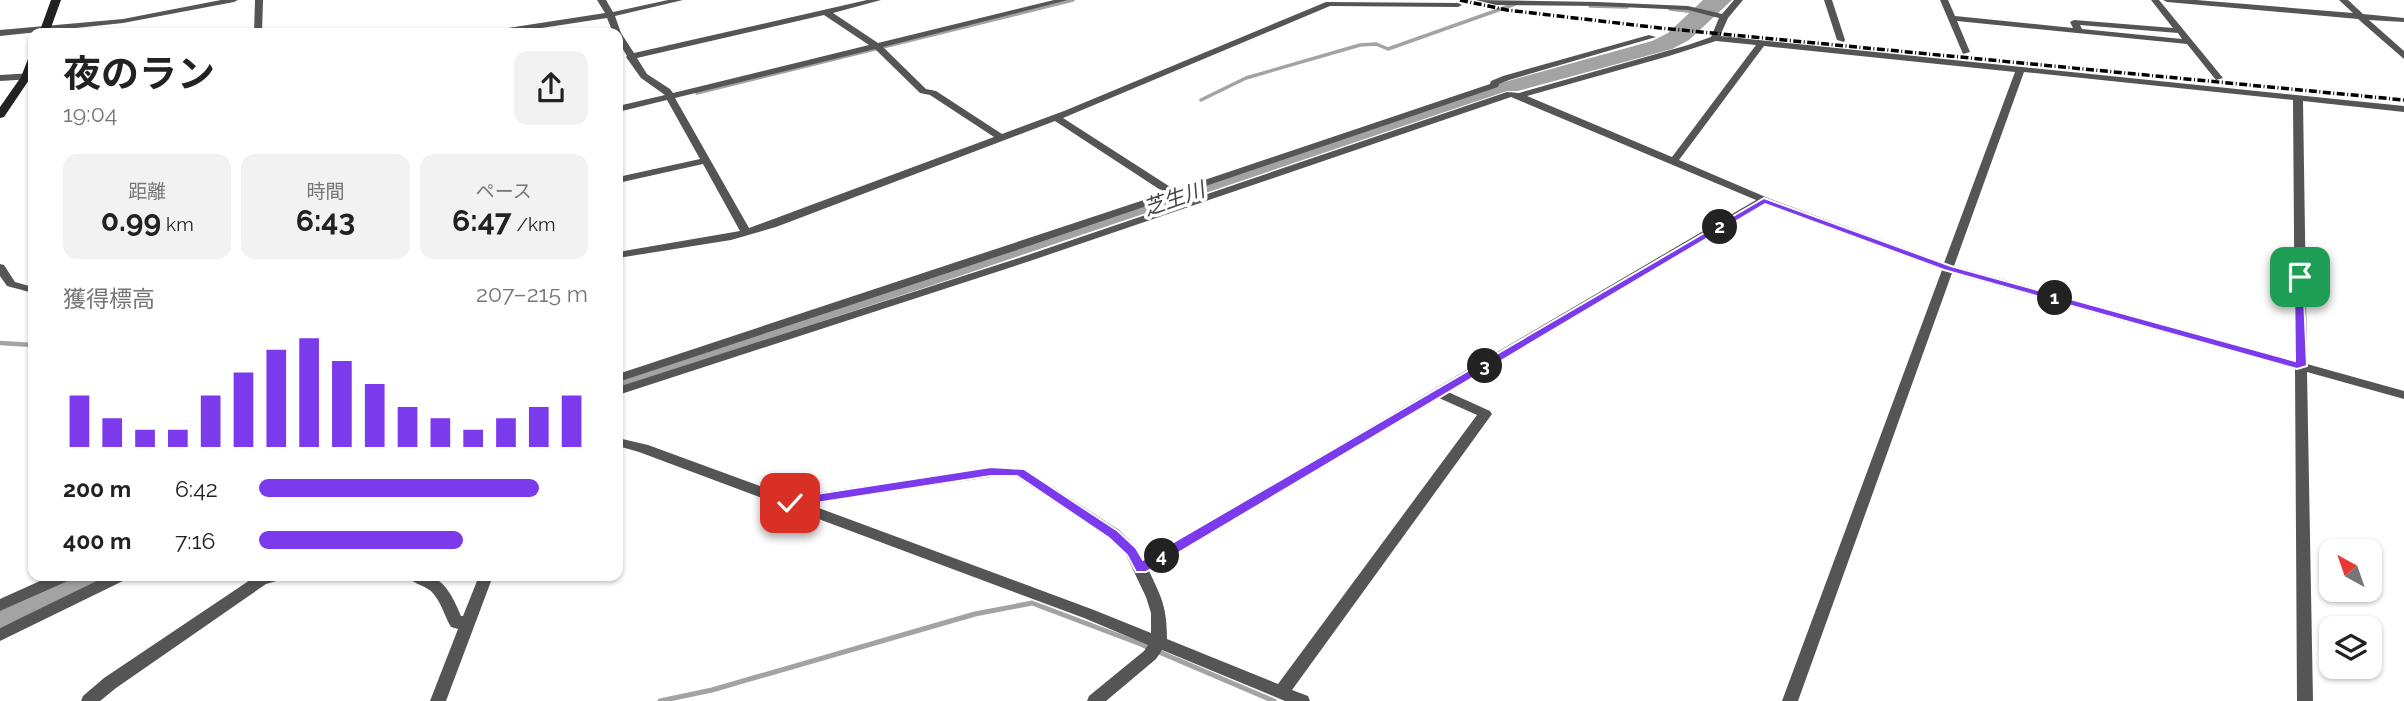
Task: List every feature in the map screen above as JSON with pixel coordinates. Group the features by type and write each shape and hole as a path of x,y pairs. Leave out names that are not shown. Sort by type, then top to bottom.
{"main road":[{"path":"46,28 56,0"},
{"path":"0,115 28,79"}],"street":[{"path":"73,28 234,0"},
{"path":"258,28 260,0"},
{"path":"601,0 615,28"},
{"path":"527,28 610,15 678,0"},
{"path":"630,57 877,0"},
{"path":"623,108 879,48 1065,0"},
{"path":"1480,0 1496,3 1599,2 1690,9 1722,17"},
{"path":"1690,9 1701,0"},
{"path":"1715,38 1722,17 1739,0"},
{"path":"1828,0 1841,40"},
{"path":"1944,0 1966,52"},
{"path":"2155,0 2219,78"},
{"path":"2167,0 2217,2 2404,20"},
{"path":"2343,0 2400,48 2404,56"},
{"path":"623,254 746,233 1055,117 1325,2 1458,5"},
{"path":"827,12 879,48 923,91 933,93 1001,138"},
{"path":"1952,18 2189,42"},
{"path":"2080,32 2074,22 2181,31"},
{"path":"559,23 562,28"},
{"path":"0,33 28,32"},
{"path":"1519,96 1715,38 1760,45 2404,109"},
{"path":"623,375 1174,194 1472,93 1506,78 1648,40 1671,52"},
{"path":"623,45 644,76 667,91 671,97 746,233"},
{"path":"1674,161 1760,45"},
{"path":"1790,701 2020,70"},
{"path":"0,78 28,76"},
{"path":"623,389 1023,260 1510,94 1764,201 1948,268 2404,395"},
{"path":"2298,98 2305,701"},
{"path":"1055,117 1174,194"},
{"path":"623,179 707,160"},
{"path":"1141,568 1764,201"},
{"path":"0,267 11,285 28,289"},
{"path":"1281,692 1485,414 1439,393"},
{"path":"623,444 790,503 1155,648 1302,701"},
{"path":"790,503 991,471 1020,472 1114,534 1132,552 1159,613 1155,648 1095,701"},
{"path":"0,605 54,581"},
{"path":"0,635 110,581"},
{"path":"89,701 110,683 260,581"},
{"path":"430,581 444,595 456,623 468,621"},
{"path":"438,701 484,581"}],"water":[{"name":"芝生川","path":"1703,0 1732,0 1689,40 1672,49 1518,91 1507,91 936,284 623,386 623,377 1497,84 1652,41 1668,33"},
{"path":"67,581 99,581 0,628 0,608"}],"waterway":[{"path":"697,93 1073,0"},
{"path":"1201,100 1246,78 1360,45 1376,44 1388,49 1515,4"},
{"path":"1590,6 1627,7"},
{"path":"1670,9 1696,12"},
{"path":"0,343 28,345"},
{"path":"660,701 712,690 975,614 1032,603 1138,643 1274,701"}],"railway":[{"path":"1460,0 1507,10 1660,28 2404,100"}],"route":[{"path":"790,503 991,471 1020,472 1114,534 1132,552 1141,568 1764,201 1948,268 2301,366 2300,277"}]}
